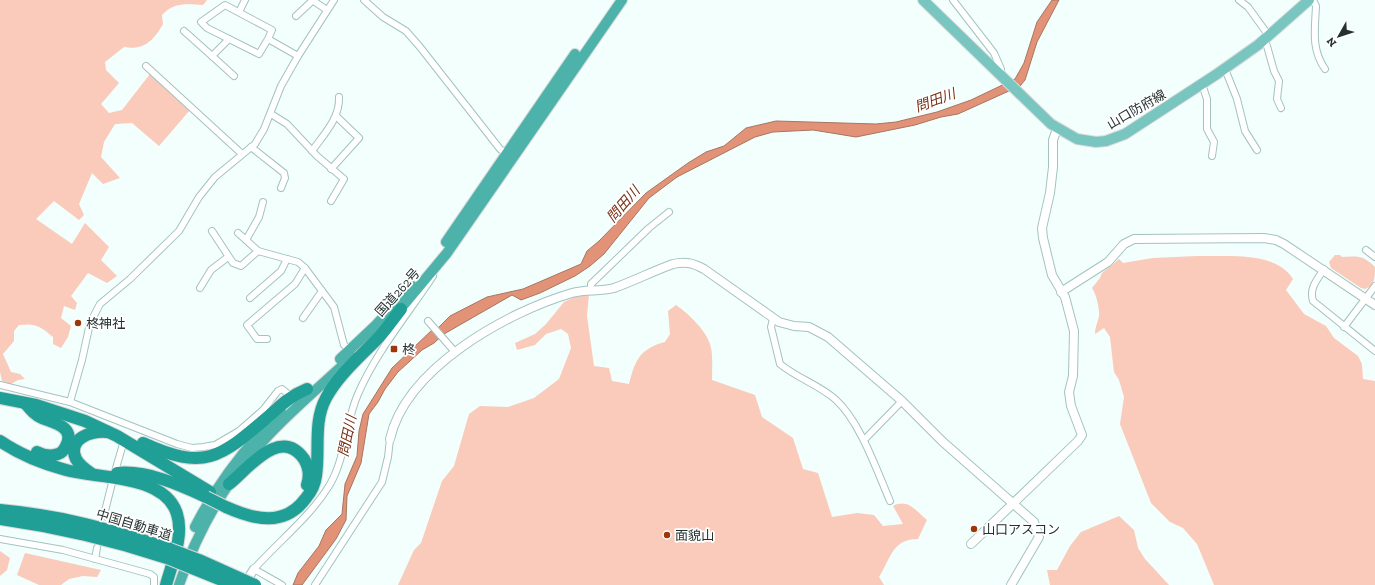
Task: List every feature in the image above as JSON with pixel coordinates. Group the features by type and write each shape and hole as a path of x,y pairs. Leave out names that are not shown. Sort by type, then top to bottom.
{"highway":[{"name":"国道262号","path":"179,585 203,528 229,484 248,458 277,426 362,348 401,309 437,266 468,223 509,156 613,0"},
{"name":"国道262号","path":"307,389 350,350 394,306 426,269 622,0"},
{"path":"0,398 36,405 78,419 119,436 208,494 255,518 284,516 302,504 310,492 316,478 318,424 326,399 334,386 382,334 401,309"},
{"path":"208,494 137,474 119,472 95,475 76,458 74,448 85,434 94,432 138,441 157,450 182,458 207,458 231,447 293,398 307,389"},
{"path":"171,585 188,542 216,490 249,446 293,398"},
{"path":"14,449 28,448 51,456 64,451 68,442 66,428 32,412 26,404"},
{"path":"0,441 14,449 67,470 151,487 163,494 172,503 177,514 179,527 177,544 166,585"},
{"path":"228,505 259,513 282,511 293,504 304,493 308,481 309,471 302,456 293,449 282,447 272,448 261,454 243,473 229,484"},
{"path":"0,503 54,517"},
{"name":"中国自動車道","path":"0,510 54,517 97,526 169,554 234,585"},
{"name":"中国自動車道","path":"0,519 66,530 131,547 199,560 255,585"}],"main road":[{"name":"山口防府線","path":"923,0 1024,99 1057,129 1077,139 1087,141 1106,141 1116,138 1136,127 1225,69 1266,38 1309,0"}],"street":[{"path":"239,12 245,0"},
{"path":"296,16 312,0 327,10"},
{"path":"70,402 82,360 90,323 100,304 130,279 179,231 199,197 215,177 251,147 264,129 271,114 278,92 298,56 334,0"},
{"path":"364,0 383,17 406,31 509,156"},
{"path":"953,0 994,53 1001,69 997,73"},
{"path":"1238,0 1248,7 1266,38 1274,71 1279,81 1278,100 1281,108"},
{"path":"1313,0 1316,6 1314,45 1320,61 1325,69"},
{"path":"225,5 272,30 259,54 229,39 207,28 201,22 225,5"},
{"path":"184,31 234,76"},
{"path":"212,56 229,39"},
{"path":"268,39 298,56"},
{"path":"146,66 242,154"},
{"path":"1225,69 1237,99 1245,131 1257,150"},
{"path":"1202,84 1207,99 1207,129 1214,142 1212,156"},
{"path":"312,151 336,116 340,107 339,97"},
{"path":"271,114 287,124 312,151 344,179 331,201"},
{"path":"331,169 359,138 336,116"},
{"path":"971,544 1078,441 1082,435 1071,406 1069,392 1073,376 1074,331 1067,302 1052,275 1042,228 1050,193 1054,140 1057,129"},
{"path":"251,147 284,174 285,178 281,188"},
{"path":"246,240 259,217 263,202"},
{"path":"591,289 591,284 649,228 669,212"},
{"path":"244,585 254,569 310,512 328,487 340,461 351,414 361,387 390,340 468,223"},
{"path":"212,231 233,263 241,266 258,251"},
{"path":"238,233 258,251 298,262 305,268 334,307 344,345 350,350"},
{"path":"1061,292 1108,262 1124,244 1134,239 1264,238 1276,240 1324,269 1375,305"},
{"path":"1366,250 1375,257"},
{"path":"200,288 211,270 228,257"},
{"path":"250,298 281,271 287,259"},
{"path":"315,585 382,482 388,457 390,439 397,419 412,395 454,351 485,331 521,312 572,293 591,289 613,288 673,264 691,262 704,269 773,319 785,324 809,327 819,330 902,401 943,442 1034,522 1039,537 1010,585"},
{"path":"267,339 258,339 247,324 295,284 305,268"},
{"path":"1324,269 1312,288 1311,295 1313,301 1375,351"},
{"path":"1344,327 1375,286"},
{"path":"303,318 322,291"},
{"path":"773,319 772,328 780,364 835,399 846,411 864,440 890,501"},
{"path":"429,322 454,351"},
{"path":"0,385 70,402 177,444 192,448 215,445 239,431 263,410 282,388 293,398"},
{"path":"864,440 902,401"},
{"path":"116,468 119,436 128,424"},
{"path":"105,511 112,484"},
{"path":"0,539 63,550 150,574 154,577 154,585"},
{"path":"95,559 97,548"},
{"path":"254,569 282,585"}],"shaded area":[{"path":"0,0 207,0 203,5 186,4 171,8 162,15 163,24 156,35 148,43 143,46 131,48 124,47 105,62 106,70 119,83 101,104 109,113 122,110 150,74 190,110 159,146 132,123 115,124 104,142 101,157 120,178 103,184 92,173 79,204 84,215 79,220 54,201 36,219 72,244 85,223 109,247 101,260 117,276 107,283 88,273 71,296 77,303 75,310 64,306 61,318 71,326 68,337 61,348 53,344 53,337 38,326 30,324 19,325 14,331 14,341 3,354 11,372 20,374 25,379 18,380 11,384 2,381 0,372"},
{"path":"1052,0 1059,0 1037,42 1025,80 1020,86 958,114 941,117 915,125 856,137 813,130 773,132 755,137 677,177 649,198 604,254 575,276 540,293 521,300 512,295 444,334 434,343 422,350 398,372 369,414 361,463 347,496 346,520 336,539 302,585 293,585 298,573 319,546 326,530 342,514 345,484 357,456 359,431 363,414 392,368 432,330 438,328 450,316 487,297 523,289 581,264 587,251 599,241 646,193 706,152 724,146 746,128 776,121 876,124 896,122 937,112 971,100 1015,79 1024,63 1037,22"},
{"path":"1335,255 1340,255 1342,257 1360,257 1371,263 1375,267 1373,283 1371,286 1365,289 1361,288 1331,268 1329,262"},
{"path":"1236,256 1262,259 1274,263 1285,270 1293,279 1286,290 1304,314 1326,326 1334,338 1358,356 1362,364 1363,379 1375,381 1375,585 1214,585 1197,544 1183,528 1170,522 1151,503 1120,424 1124,397 1119,380 1114,372 1110,337 1104,328 1095,334 1099,313 1096,297 1092,288 1102,273 1119,259 1123,263 1153,258"},
{"path":"589,294 587,316 594,366 609,368 612,381 629,384 636,362 644,352 649,348 665,342 670,334 668,311 676,305 697,324 709,342 712,356 712,380 755,395 762,417 793,438 803,469 818,473 832,517 857,513 874,515 883,526 903,524 893,506 903,504 912,507 927,520 918,539 903,542 893,551 879,577 884,585 398,585 414,550 421,543 442,481 454,466 469,414 480,406 508,407 534,398 559,379 571,348 568,334 561,329 546,334 535,345 517,350 515,343 535,334 546,324 564,302 575,297"},
{"path":"1119,516 1134,530 1138,548 1145,559 1169,585 1050,585 1047,570 1057,570 1070,546 1081,532"},
{"path":"0,551 10,558 7,570 0,576"},
{"path":"25,553 101,570 97,577 83,576 69,579 61,585 39,585 17,575"}],"tunnel":[{"path":"101,529 105,511"}],"place":[{"name":"柊神社","path":"78,323"},
{"name":"柊","path":"394,349"},
{"name":"山口アスコン","path":"974,529"},
{"name":"面貌山","path":"667,535"}],"water label":[{"name":"問田川","path":"935,100"},
{"name":"問田川","path":"623,204"},
{"name":"問田川","path":"347,436"}]}
